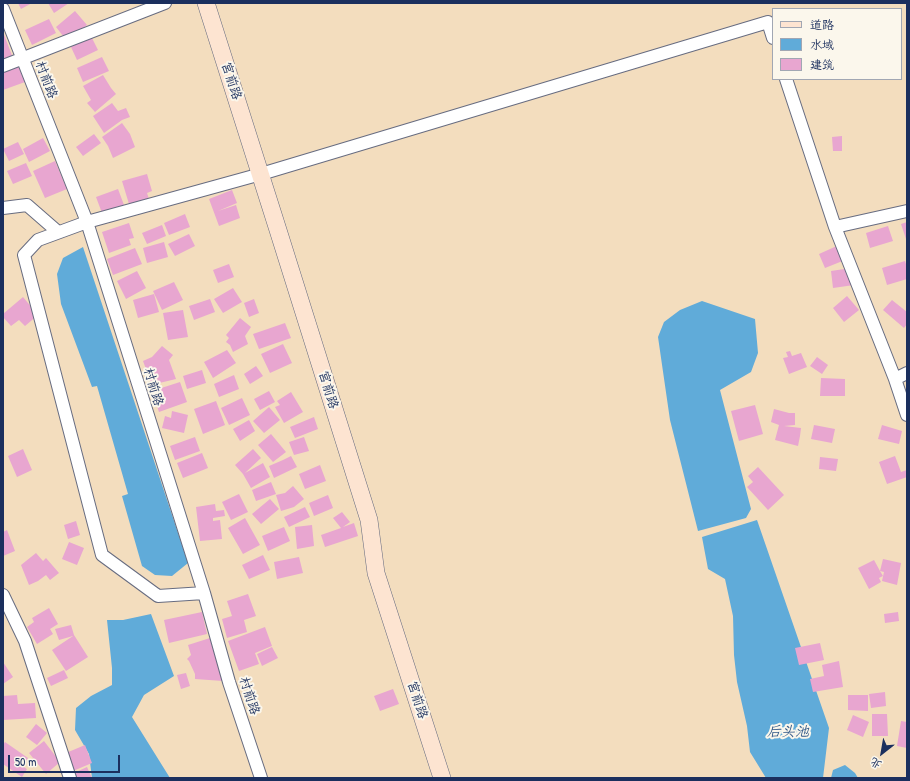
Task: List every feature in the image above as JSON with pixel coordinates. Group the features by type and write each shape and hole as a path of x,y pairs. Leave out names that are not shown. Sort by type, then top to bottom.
{"street":[{"path":"3,66 165,3"},
{"name":"宫前路","path":"206,3 369,520 376,573 442,778"},
{"name":"村前路","path":"3,9 87,222 204,593 229,682 261,778"},
{"path":"204,593 158,596 102,555 24,255 38,240 87,222 261,174 768,22 772,35"},
{"path":"786,80 835,227 895,378 907,415"},
{"path":"3,208 27,205 58,232"},
{"path":"835,227 907,211"},
{"path":"895,378 907,373"},
{"path":"3,595 25,640 70,778"}],"water":[{"path":"83,247 188,563 172,576 155,575 142,566 122,496 128,494 97,386 92,387 61,304 57,274 63,258"},
{"path":"702,301 755,319 758,353 751,372 720,390 751,509 746,518 698,531 670,420 658,337 664,322 680,310"},
{"name":"后头池","path":"757,520 829,728 823,778 766,778 750,752 747,726 737,682 734,655 733,616 725,579 708,569 702,537"},
{"path":"151,614 174,676 144,695 132,717 170,778 92,778 89,754 75,730 76,708 91,696 112,685 112,668 107,620 123,620"},
{"path":"845,765 855,773 858,778 831,778 833,770"}],"building":[{"path":"18,3 32,3 21,9"},
{"path":"48,3 69,3 54,13"},
{"path":"75,11 87,25 67,41 56,27"},
{"path":"49,19 56,33 32,45 25,30"},
{"path":"3,32 13,58 3,62"},
{"path":"91,36 98,50 77,60 71,47"},
{"path":"102,57 109,71 83,82 77,68"},
{"path":"18,66 25,82 3,90 3,72"},
{"path":"103,75 116,94 95,112 87,103 91,100 83,86"},
{"path":"112,103 118,111 126,108 130,117 122,120 104,133 93,116"},
{"path":"122,123 130,134 135,147 113,158 102,137"},
{"path":"94,134 101,143 83,156 76,147"},
{"path":"842,136 842,151 833,151 832,137"},
{"path":"43,138 50,151 29,162 23,149"},
{"path":"18,142 24,154 9,161 3,149"},
{"path":"55,161 67,189 45,198 33,171"},
{"path":"26,163 32,176 13,184 7,171"},
{"path":"147,174 152,191 147,193 149,199 129,204 122,181"},
{"path":"118,189 124,205 102,213 96,197"},
{"path":"232,190 237,203 218,211 236,205 240,218 219,226 209,199"},
{"path":"185,214 190,227 169,235 164,223"},
{"path":"907,222 907,242 901,224"},
{"path":"129,223 134,238 129,239 131,245 109,253 102,232"},
{"path":"162,225 166,236 147,244 142,233"},
{"path":"888,226 893,241 870,248 866,233"},
{"path":"189,234 195,246 175,256 168,244"},
{"path":"164,242 168,257 147,263 143,248"},
{"path":"839,245 845,260 825,268 819,254"},
{"path":"135,248 142,264 113,275 107,259"},
{"path":"905,261 907,267 907,279 887,285 882,268"},
{"path":"229,264 234,277 218,283 213,270"},
{"path":"851,268 854,285 833,288 831,271"},
{"path":"137,271 146,288 126,299 117,281"},
{"path":"174,282 183,300 162,310 153,291"},
{"path":"233,288 242,302 223,313 214,299"},
{"path":"154,294 159,312 138,318 133,300"},
{"path":"847,296 859,310 844,322 833,308"},
{"path":"23,297 38,315 25,326 19,320 11,326 3,317 3,314"},
{"path":"210,299 215,312 194,320 189,306"},
{"path":"254,299 259,313 249,317 244,303"},
{"path":"892,300 907,312 907,324 904,328 883,310"},
{"path":"183,310 188,337 168,340 163,313"},
{"path":"240,318 251,327 245,336 248,344 233,352 230,345 226,342 229,338 226,335"},
{"path":"285,323 291,338 259,349 253,334"},
{"path":"283,344 292,363 270,373 261,354"},
{"path":"162,346 173,355 169,360 176,379 151,385 143,361 152,357"},
{"path":"227,350 236,363 213,378 204,362"},
{"path":"790,351 792,356 801,353 807,367 789,374 783,358 788,357 786,352"},
{"path":"817,357 828,365 822,374 810,366"},
{"path":"256,366 263,376 250,384 244,374"},
{"path":"202,370 206,383 187,389 183,376"},
{"path":"234,375 239,389 219,397 214,384"},
{"path":"821,378 845,379 845,396 820,396"},
{"path":"180,382 187,402 159,412 152,391"},
{"path":"269,391 275,402 260,410 254,399"},
{"path":"291,392 303,412 284,423 275,407 280,405 277,401"},
{"path":"242,398 250,415 229,425 221,408"},
{"path":"216,401 225,425 203,434 194,409"},
{"path":"755,405 763,434 739,441 731,411"},
{"path":"269,407 280,420 264,433 253,421"},
{"path":"774,409 795,413 795,425 784,426 801,428 798,446 775,440 779,425 771,422"},
{"path":"172,411 188,415 184,433 162,428 165,416 171,418"},
{"path":"314,417 318,429 295,438 290,427"},
{"path":"249,420 255,431 240,441 233,429"},
{"path":"814,425 835,429 832,443 811,439"},
{"path":"882,425 902,431 899,444 878,439"},
{"path":"271,434 286,452 273,462 258,445"},
{"path":"195,437 200,451 175,460 170,446"},
{"path":"304,437 309,451 294,455 289,442"},
{"path":"23,449 32,470 17,477 8,456"},
{"path":"253,449 261,458 245,473 263,463 270,477 251,488 243,474 235,465"},
{"path":"202,453 208,468 183,478 177,463"},
{"path":"291,456 297,467 274,478 269,466"},
{"path":"895,456 901,472 907,470 907,477 887,484 879,462"},
{"path":"820,457 838,459 836,471 819,469"},
{"path":"320,465 326,481 305,489 299,474"},
{"path":"758,467 784,495 768,510 747,487 753,482 748,476"},
{"path":"271,482 276,494 256,501 252,490"},
{"path":"293,486 304,499 294,507 281,511 276,495 285,493"},
{"path":"239,494 248,512 231,520 222,502"},
{"path":"328,495 333,508 314,516 309,503"},
{"path":"270,499 279,509 261,524 252,514"},
{"path":"215,504 216,511 224,510 225,516 213,518 213,521 220,520 222,539 200,541 196,507"},
{"path":"305,507 310,517 289,527 284,517"},
{"path":"342,512 350,522 343,527 354,523 358,536 325,547 321,535 341,528 333,518"},
{"path":"245,518 260,545 243,554 228,528"},
{"path":"76,521 80,535 68,539 64,525"},
{"path":"312,525 314,546 297,549 295,527"},
{"path":"284,527 290,541 268,551 262,536"},
{"path":"7,530 15,551 3,556 3,532"},
{"path":"69,542 84,548 77,565 62,559"},
{"path":"36,553 43,561 46,558 59,573 50,580 46,575 29,585 21,565"},
{"path":"263,555 270,570 249,579 242,565"},
{"path":"299,557 303,573 277,579 274,562"},
{"path":"883,559 901,563 897,585 882,581 884,572 880,571"},
{"path":"874,560 883,576 879,578 881,582 869,589 858,568"},
{"path":"248,594 256,616 244,620 247,632 227,638 222,619 232,616 227,601"},
{"path":"49,608 58,624 50,629 53,634 37,644 27,627 34,622 32,618"},
{"path":"202,612 207,634 169,643 164,620"},
{"path":"898,612 899,621 885,623 884,614"},
{"path":"71,625 74,635 88,657 66,671 52,650 73,636 59,640 55,629"},
{"path":"265,627 272,646 255,653 259,664 239,671 228,641"},
{"path":"210,638 212,646 224,669 223,681 195,679 195,674 187,659 191,655 188,645"},
{"path":"820,643 824,660 799,665 795,648"},
{"path":"272,647 278,658 262,666 257,654"},
{"path":"839,661 843,687 813,692 810,679 824,676 822,665"},
{"path":"3,662 13,677 3,684"},
{"path":"64,670 68,678 51,686 47,678"},
{"path":"186,673 190,686 181,689 177,675"},
{"path":"393,689 399,704 380,711 374,696"},
{"path":"885,692 886,706 871,708 869,694"},
{"path":"17,695 18,704 35,703 36,718 3,720 3,696"},
{"path":"848,695 868,695 868,711 848,710"},
{"path":"872,714 887,714 888,736 872,736"},
{"path":"853,715 869,722 863,737 847,730"},
{"path":"901,721 907,722 907,748 897,746"},
{"path":"36,724 47,733 37,745 26,737"},
{"path":"44,741 60,762 46,774 29,753"},
{"path":"5,742 28,758 22,766 27,769 22,777 3,764 3,745"},
{"path":"85,745 92,763 73,771 66,753"},
{"path":"87,767 92,778 76,778 74,773"}]}
